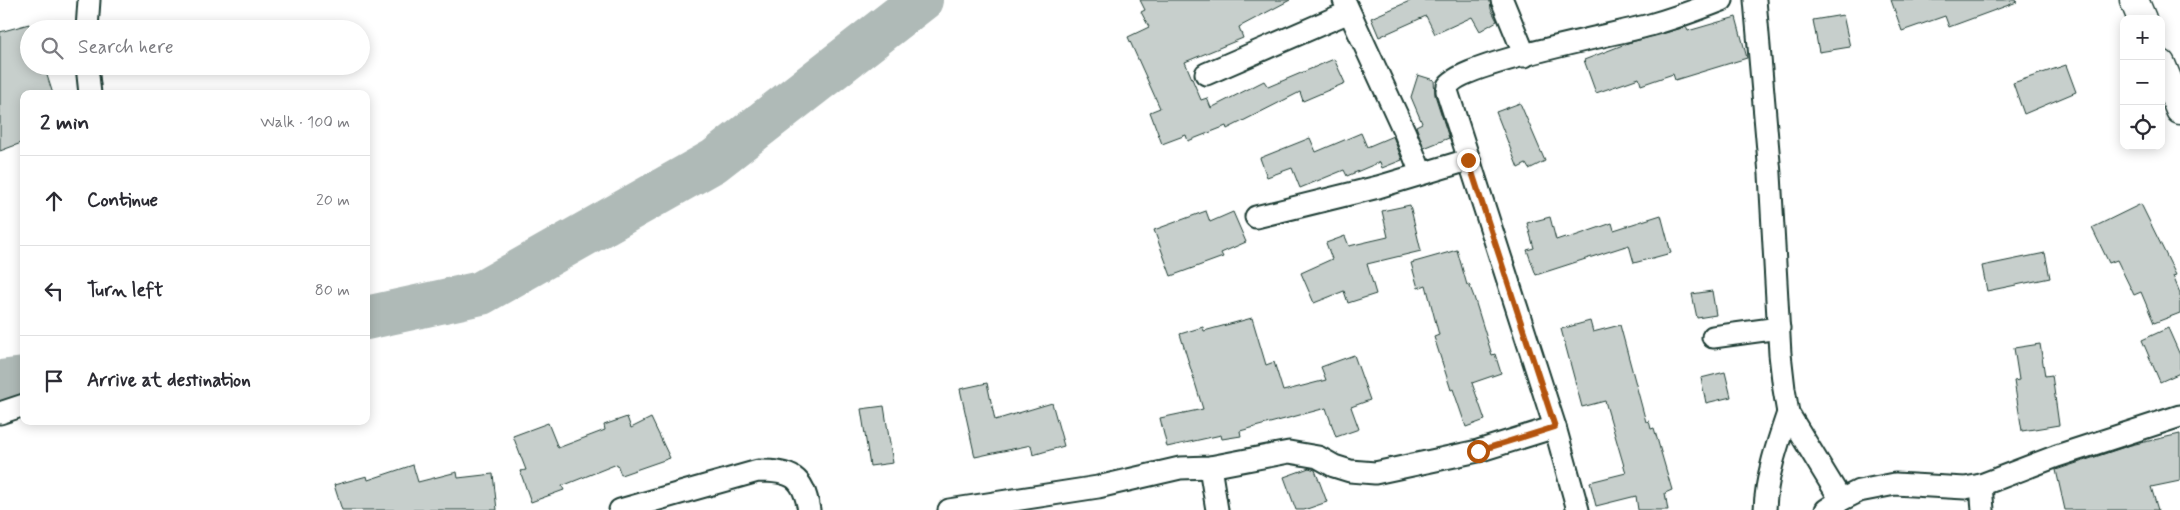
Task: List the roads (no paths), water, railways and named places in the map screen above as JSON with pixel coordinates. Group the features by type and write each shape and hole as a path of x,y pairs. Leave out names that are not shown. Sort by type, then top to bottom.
{"main road":[{"path":"2134,0 2140,15"},
{"path":"2165,74 2180,110"}],"street":[{"path":"87,20 88,0"},
{"path":"1502,0 1525,56"},
{"path":"1578,510 1555,427 1468,160 1447,91 1448,86 1459,76 1477,70 1650,25 1722,0"},
{"path":"1755,0 1770,174 1784,389 1788,413 1833,505 1859,491 1895,484 1965,488 1981,485 2057,456 2180,416"},
{"path":"1206,74 1346,6 1405,133 1421,173"},
{"path":"88,75 90,90"},
{"path":"1256,217 1386,184 1468,160"},
{"path":"1713,337 1779,328"},
{"path":"0,413 20,406"},
{"path":"1765,510 1766,493 1774,456 1788,413"},
{"path":"949,510 1098,487 1180,468 1210,467 1289,452 1318,456 1334,466 1350,472 1374,473 1478,451 1555,427"},
{"path":"1210,467 1217,510"},
{"path":"620,510 758,471 776,471 796,479 803,486 809,510"},
{"path":"1981,485 1983,510"}],"waterway":[{"path":"903,13 909,0"},
{"path":"370,317 481,293 714,161 921,0"},
{"path":"0,382 20,380"}]}
